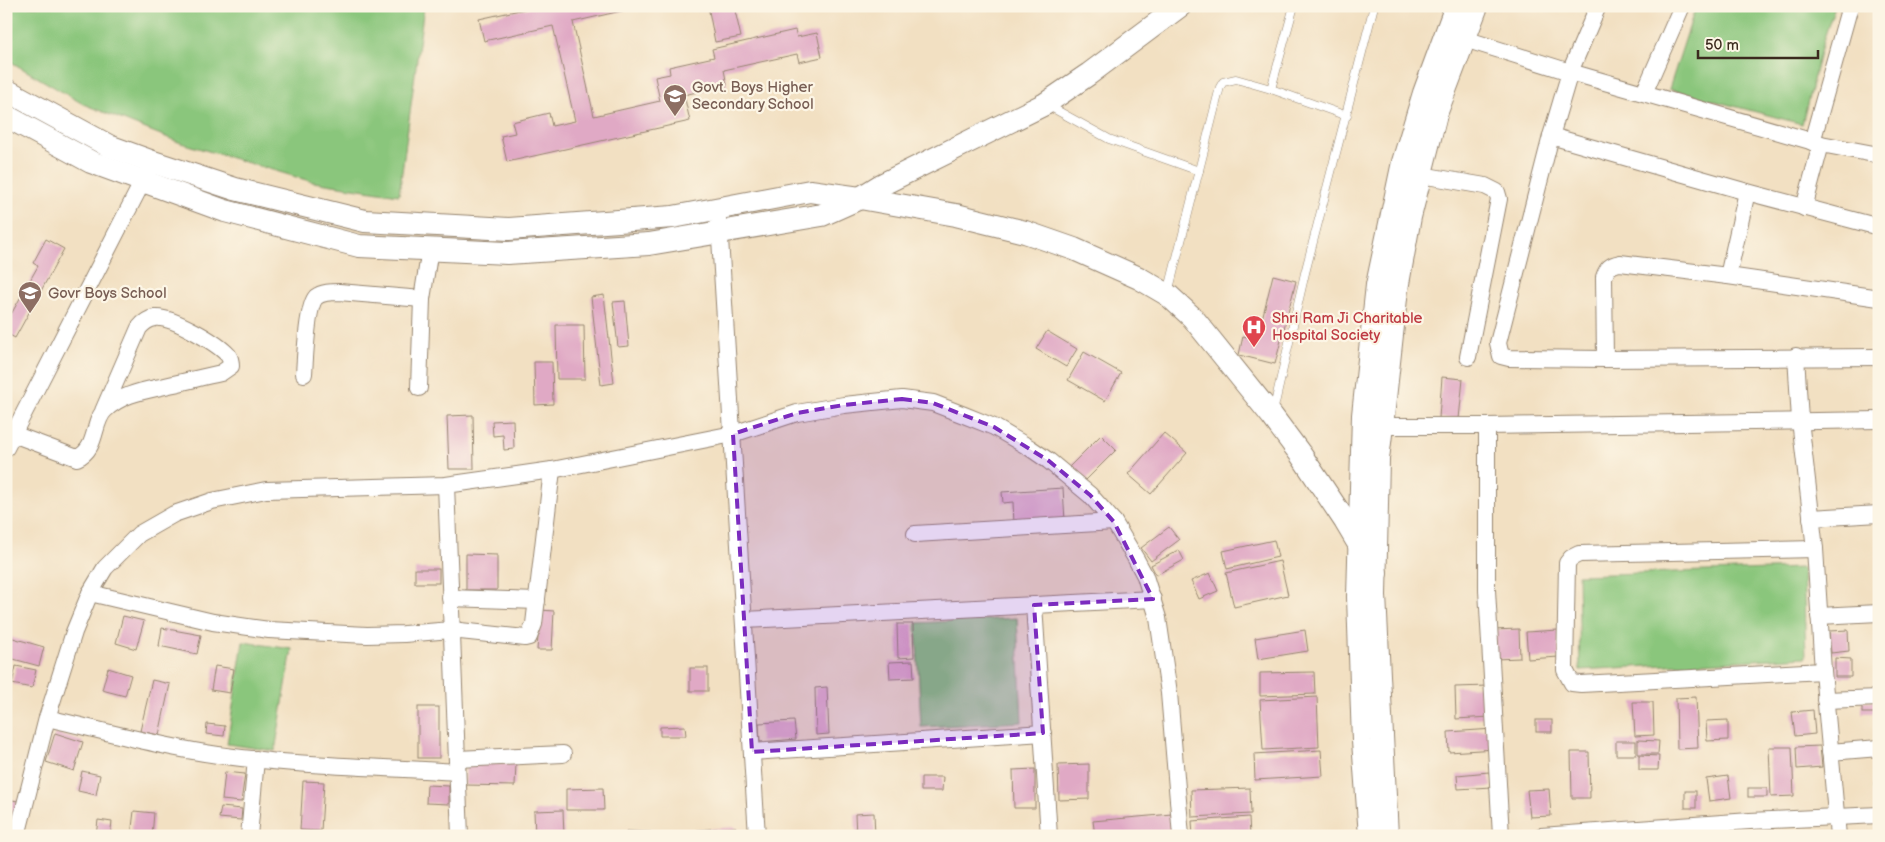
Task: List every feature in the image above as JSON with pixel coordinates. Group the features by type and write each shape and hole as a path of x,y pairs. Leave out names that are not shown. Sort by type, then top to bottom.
{"street":[{"path":"6,90 109,146 148,172 225,212 358,246 507,253 649,244 822,215 860,198 881,185 1045,104 1090,74 1180,6"},
{"path":"1387,836 1375,594 1378,459 1372,426 1410,216 1455,36 1456,6"},
{"path":"1370,836 1363,741 1358,597 1359,546 1372,426 1377,285 1403,162 1455,36 1477,6"},
{"path":"1598,6 1570,72 1551,136 1500,333 1498,350 1501,356 1509,358 1605,359 1879,356"},
{"path":"1644,94 1682,6"},
{"path":"1804,208 1816,143 1850,6"},
{"path":"1455,36 1644,94 1816,143 1879,155"},
{"path":"6,116 90,162 235,189 365,221 510,229 673,217 718,210 810,191 860,198 956,216 1025,232 1074,249 1115,267 1168,295 1203,330 1272,416 1301,455 1376,573"},
{"path":"1551,136 1804,208 1879,226"},
{"path":"103,411 120,399 140,391 221,373 231,366 228,355 215,344 191,330 165,319 150,319 139,328 103,411 90,444 85,454 77,458 10,441 148,172"},
{"path":"1421,175 1485,186 1497,192 1499,199 1468,357"},
{"path":"1728,276 1746,192"},
{"path":"718,210 757,836"},
{"path":"419,388 422,299 430,249"},
{"path":"1605,359 1604,277 1611,264 1620,263 1728,276 1879,298"},
{"path":"304,374 310,314 312,304 317,296 339,292 422,299"},
{"path":"1796,356 1800,420 1815,549 1825,700 1838,836"},
{"path":"17,836 47,718 74,632 90,593 105,568 139,534 174,514 212,501 266,490 446,485 552,470 733,434 796,413 844,405 902,399 933,403 994,427 1050,461 1090,495 1114,522 1136,559 1153,599 1164,645 1181,836"},
{"path":"1372,426 1879,420"},
{"path":"1486,426 1486,590 1501,836"},
{"path":"90,593 213,622 269,630 368,635 451,630 519,639 530,637 534,624 552,470"},
{"path":"446,485 460,836"},
{"path":"1811,518 1879,514"},
{"path":"915,534 1114,522"},
{"path":"1815,549 1579,554 1571,558 1567,564 1565,670 1572,683 1581,684 1823,671"},
{"path":"450,598 537,601"},
{"path":"744,620 1153,599"},
{"path":"1034,606 1049,836"},
{"path":"1819,616 1879,613"},
{"path":"1825,700 1879,698"},
{"path":"47,718 167,746 217,755 256,759 457,766 563,754"},
{"path":"752,752 1043,733"},
{"path":"1830,752 1879,748"},
{"path":"249,836 256,759"},
{"path":"1541,836 1750,821 1879,815"}],"lane":[{"path":"1271,89 1294,6"},
{"path":"1272,416 1305,273 1374,6"},
{"path":"1168,295 1220,87 1224,82 1236,79 1271,89 1347,116"},
{"path":"1045,104 1109,139 1200,171"}],"highlighted area":[{"path":"902,399 933,403 994,427 1049,461 1090,495 1114,522 1153,599 1034,605 1043,733 752,752 733,434 797,413 844,405"}],"green space":[{"path":"6,6 424,6 399,195 313,182 181,143 83,104 6,59"},
{"path":"1696,6 1835,6 1823,41 1802,124 1669,89"},
{"path":"1803,568 1806,657 1580,670 1578,575"},
{"path":"1017,618 1022,722 921,727 916,623"},
{"path":"243,642 292,649 275,751 227,744"}],"building":[{"path":"538,6 643,6 573,22 594,116 660,101 655,77 670,74 669,67 714,57 712,49 795,30 797,37 817,33 822,57 799,62 797,54 724,70 727,85 684,95 690,121 507,162 501,136 515,133 512,122 549,113 552,126 575,121 553,26 484,41 479,19"},
{"path":"708,6 734,6 741,37 715,42"},
{"path":"46,239 64,249 15,338 6,333 6,316 9,318 38,266 33,263"},
{"path":"1273,275 1296,281 1275,364 1239,355 1243,336 1257,339"},
{"path":"604,295 614,383 601,385 591,297"},
{"path":"625,301 629,346 618,347 613,302"},
{"path":"556,325 584,325 585,379 557,379"},
{"path":"1047,331 1077,349 1066,367 1036,349"},
{"path":"1084,352 1121,373 1105,401 1068,380"},
{"path":"534,362 552,362 553,404 535,405"},
{"path":"1442,377 1463,379 1459,419 1439,418"},
{"path":"473,415 474,469 449,469 447,416"},
{"path":"513,420 514,449 504,450 503,435 493,436 492,421"},
{"path":"1164,433 1187,453 1151,494 1128,474"},
{"path":"1101,435 1116,450 1081,485 1066,470"},
{"path":"1063,488 1065,521 1014,524 1013,502 1003,503 1002,492"},
{"path":"1169,527 1179,540 1151,561 1141,548"},
{"path":"1274,540 1278,557 1227,569 1223,551"},
{"path":"1179,550 1184,560 1156,575 1151,565"},
{"path":"466,554 497,555 497,590 466,590"},
{"path":"1280,561 1288,595 1234,607 1226,573"},
{"path":"415,569 439,569 439,583 415,583"},
{"path":"1210,573 1218,591 1199,599 1191,581"},
{"path":"540,610 554,611 552,650 537,650"},
{"path":"123,616 144,621 136,649 116,643"},
{"path":"897,624 913,624 914,657 898,658"},
{"path":"162,628 201,635 197,654 159,646"},
{"path":"1519,629 1520,658 1495,659 1493,630"},
{"path":"1305,630 1308,651 1258,659 1255,638"},
{"path":"1558,630 1559,657 1528,659 1526,632"},
{"path":"1848,630 1849,651 1831,653 1829,631"},
{"path":"6,636 44,647 39,666 6,657"},
{"path":"1835,658 1851,659 1851,677 1835,677"},
{"path":"913,661 914,678 890,679 889,662"},
{"path":"16,666 36,670 32,688 12,684"},
{"path":"215,666 234,669 230,693 211,690"},
{"path":"108,668 131,675 125,696 102,690"},
{"path":"690,668 708,668 708,691 690,691"},
{"path":"1314,672 1315,694 1260,696 1260,673"},
{"path":"152,680 170,684 159,735 140,731"},
{"path":"1488,686 1490,717 1456,719 1455,687"},
{"path":"827,687 829,734 816,735 815,688"},
{"path":"1317,697 1319,747 1263,750 1260,700"},
{"path":"1696,697 1698,748 1677,749 1676,698"},
{"path":"1862,701 1879,701 1879,713 1862,713"},
{"path":"1633,702 1653,702 1654,735 1635,736"},
{"path":"418,707 439,707 439,758 418,758"},
{"path":"1813,710 1815,734 1795,736 1792,712"},
{"path":"1536,720 1552,720 1552,732 1536,732"},
{"path":"1728,720 1728,740 1707,741 1706,721"},
{"path":"794,721 796,739 760,742 759,723"},
{"path":"207,724 225,726 224,736 206,734"},
{"path":"685,726 686,736 660,736 660,727"},
{"path":"1494,729 1495,749 1449,752 1448,732"},
{"path":"55,733 83,742 74,771 46,762"},
{"path":"1638,740 1659,741 1658,754 1638,754"},
{"path":"1616,741 1636,741 1636,755 1616,755"},
{"path":"1820,746 1822,767 1797,769 1796,747"},
{"path":"1769,747 1792,747 1794,796 1771,797"},
{"path":"1321,750 1323,776 1255,780 1254,754"},
{"path":"1571,752 1589,752 1590,798 1572,798"},
{"path":"1639,755 1659,756 1658,770 1639,770"},
{"path":"466,762 516,763 515,786 465,785"},
{"path":"1089,764 1089,799 1059,800 1058,765"},
{"path":"1035,769 1035,808 1014,808 1013,770"},
{"path":"82,771 100,775 96,795 78,791"},
{"path":"225,772 245,774 241,802 222,800"},
{"path":"1489,772 1491,787 1458,789 1457,775"},
{"path":"1728,776 1731,798 1709,801 1706,779"},
{"path":"921,777 943,777 942,791 921,791"},
{"path":"303,781 324,782 321,831 300,830"},
{"path":"1875,781 1879,781 1879,796 1876,796"},
{"path":"427,785 449,786 449,804 426,803"},
{"path":"603,788 604,810 566,810 566,789"},
{"path":"1250,788 1251,814 1192,817 1191,790"},
{"path":"1748,788 1767,788 1767,797 1748,797"},
{"path":"1549,789 1551,816 1530,817 1527,790"},
{"path":"1685,791 1696,791 1696,808 1685,808"},
{"path":"6,799 18,801 14,821 6,820"},
{"path":"221,807 242,809 241,820 219,818"},
{"path":"563,810 564,836 535,836 534,811"},
{"path":"134,811 154,813 152,836 131,836"},
{"path":"874,813 875,836 856,836 855,814"},
{"path":"1172,814 1173,836 1095,836 1093,821"},
{"path":"1249,817 1250,836 1193,836 1192,821"},
{"path":"98,820 112,822 110,836 96,836"},
{"path":"736,827 737,836 697,836 697,830"},
{"path":"626,831 651,832 651,836 626,836"}],"place":[{"name":"Govt. Boys Higher Secondary School","path":"675,117"},
{"name":"Govr Boys School","path":"30,314"},
{"name":"Shri Ram Ji Charitable Hospital Society","path":"1254,348"}]}
